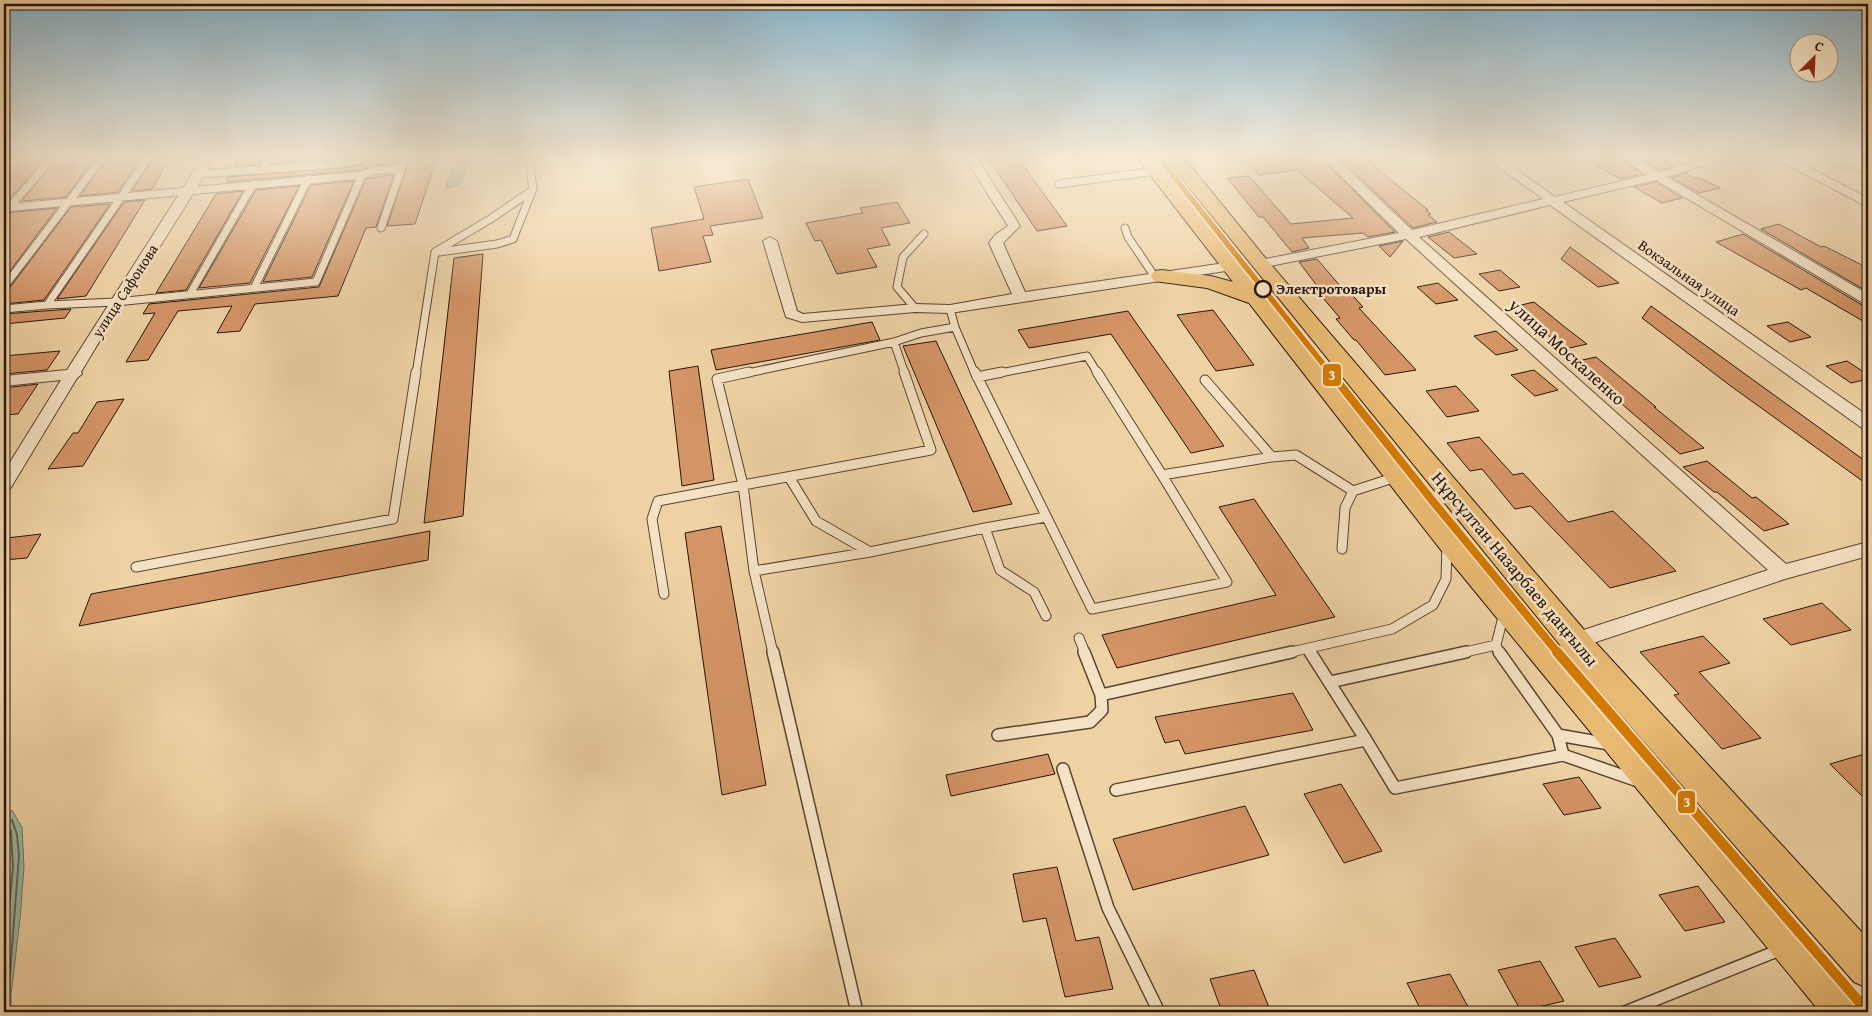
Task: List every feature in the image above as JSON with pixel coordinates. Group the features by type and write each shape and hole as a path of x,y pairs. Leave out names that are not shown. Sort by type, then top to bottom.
{"main road":[{"name":"Нұрсұлтан Назарбаев даңғылы","path":"1195,205 1575,641 1868,968"},
{"name":"Нұрсұлтан Назарбаев даңғылы","path":"1246,265 1256,298 1398,477 1447,538 1846,1012"},
{"path":"1158,277 1211,282 1256,298"}],"street":[{"name":"улица Сафонова","path":"4,485 74,374 116,302 180,205"},
{"path":"1001,205 1014,226 1012,230 999,238 996,243 1020,296"},
{"name":"улица Москаленко","path":"1378,205 1783,572"},
{"path":"770,241 791,314 802,318 915,308 950,309 1020,296 1246,265 1409,235 1528,205"},
{"name":"Вокзальная улица","path":"1558,205 1868,424"},
{"path":"1707,205 1868,300"},
{"path":"4,381 74,374"},
{"path":"1575,641 1783,572 1868,549"}],"lane":[{"path":"4,214 6,208 33,205"},
{"path":"4,287 65,205"},
{"path":"47,306 117,205"},
{"path":"190,294 241,205"},
{"path":"254,288 295,205"},
{"path":"4,310 116,302 316,282 349,205"},
{"path":"381,228 389,205"},
{"path":"435,252 510,205"},
{"path":"435,252 497,244 513,239 527,205"},
{"path":"1125,228 1128,237 1158,277"},
{"path":"915,308 896,288 904,257 924,234"},
{"path":"136,568 394,519 435,252"},
{"path":"950,309 955,327 977,377 1092,609 1227,582 1087,356 977,377"},
{"path":"857,1012 754,571 743,485 716,379 894,342 920,333 955,327"},
{"path":"664,594 652,519 658,501 931,450 894,342"},
{"path":"1205,380 1272,457"},
{"path":"1162,475 1272,457 1296,455 1353,491"},
{"path":"788,477 816,521 870,552"},
{"path":"1342,549 1344,508 1353,491 1398,477"},
{"path":"754,571 870,552 1046,517"},
{"path":"985,528 1000,570 1034,592 1046,616"},
{"path":"1101,694 1392,629 1433,605 1446,579 1447,538"},
{"path":"1506,608 1496,645 1500,655 1558,735 1563,755"},
{"path":"998,735 1090,722 1102,710 1101,694 1079,638"},
{"path":"1330,682 1496,645"},
{"path":"1308,649 1395,788 1563,755 1656,787"},
{"path":"1558,735 1623,747"},
{"path":"1116,790 1366,740"},
{"path":"1063,769 1108,908 1159,1012"},
{"path":"1624,1012 1790,946"}],"water":[{"path":"12,810 22,827 24,867 11,995 11,1012 4,1012 4,818"}],"building":[{"path":"109,205 44,300 4,304 4,292 8,290 71,207"},
{"path":"122,205 142,205 86,296 57,299"},
{"path":"209,205 235,205 186,290 156,293"},
{"path":"247,205 289,205 250,283 199,288"},
{"path":"301,205 343,205 312,277 263,282"},
{"path":"355,205 383,205 376,227 366,228 338,296 255,304 240,331 217,333 232,306 178,311 148,360 126,362 155,313 143,314 149,304 319,287"},
{"path":"394,205 421,205 415,224 387,226"},
{"path":"700,205 758,205 763,218 710,226 713,235 703,236 711,262 659,271 651,228 704,219"},
{"path":"876,205 899,205 910,223 881,228 890,245 867,249 877,267 837,274 821,240 815,241 806,223 863,213 860,208"},
{"path":"1020,205 1052,205 1067,226 1037,231"},
{"path":"1249,205 1275,205 1291,224 1353,218 1338,205 1368,205 1395,232 1368,237 1363,233 1302,238 1309,248 1292,252 1263,217 1259,217"},
{"path":"1389,205 1422,205 1431,214 1428,215 1437,222 1413,228"},
{"path":"57,208 4,279 4,213"},
{"path":"1779,224 1821,247 1824,246 1868,268 1868,292 1761,229"},
{"path":"1449,232 1477,254 1454,258 1428,237"},
{"path":"1743,234 1862,305 1868,306 1868,324 1806,288 1801,290 1716,242"},
{"path":"1403,241 1390,257 1379,246"},
{"path":"1570,247 1619,283 1598,287 1561,259"},
{"path":"483,254 463,516 424,523 454,258"},
{"path":"1317,259 1342,288 1345,287 1363,307 1359,308 1416,370 1385,375 1336,319 1340,318 1318,292 1321,291 1299,262"},
{"path":"1500,270 1520,287 1499,291 1479,274"},
{"path":"1438,283 1458,300 1436,304 1417,287"},
{"path":"1534,302 1587,344 1565,349 1513,307"},
{"path":"1651,306 1868,463 1868,485 1728,384 1642,318"},
{"path":"71,309 65,318 4,324 4,314"},
{"path":"1213,310 1254,365 1216,371 1177,315"},
{"path":"1128,311 1224,446 1191,453 1111,334 1029,348 1018,330"},
{"path":"872,322 880,340 716,370 711,350"},
{"path":"1788,322 1811,337 1790,342 1767,326"},
{"path":"1496,331 1518,350 1496,355 1474,336"},
{"path":"936,341 1012,504 973,512 903,346"},
{"path":"60,351 47,370 4,374 4,356"},
{"path":"1596,357 1704,448 1680,454 1573,362"},
{"path":"1847,361 1868,375 1868,379 1851,383 1826,366"},
{"path":"698,366 714,480 682,486 669,371"},
{"path":"1534,370 1558,390 1535,396 1511,375"},
{"path":"38,384 18,414 4,415 4,388"},
{"path":"1456,386 1479,411 1447,417 1426,391"},
{"path":"124,399 83,466 48,469 73,433 78,433 97,402"},
{"path":"1479,437 1513,475 1523,473 1568,522 1613,511 1676,571 1610,588 1531,506 1515,509 1482,469 1470,471 1447,443"},
{"path":"1707,461 1752,498 1756,497 1789,524 1764,531 1683,467"},
{"path":"1254,499 1335,617 1117,668 1102,635 1276,595 1219,507"},
{"path":"721,526 766,785 722,795 685,533"},
{"path":"430,531 428,560 79,626 91,594"},
{"path":"41,534 27,558 4,560 4,544 7,538"},
{"path":"1822,603 1851,630 1791,645 1763,619"},
{"path":"1703,636 1730,663 1699,672 1761,738 1722,749 1674,695 1679,694 1640,652"},
{"path":"1293,693 1313,730 1185,754 1179,740 1165,743 1155,717"},
{"path":"1868,753 1868,802 1830,764"},
{"path":"1048,754 1055,774 951,796 946,775"},
{"path":"1579,777 1601,808 1564,815 1543,784"},
{"path":"1341,784 1382,851 1344,863 1304,794"},
{"path":"1245,806 1269,855 1133,890 1113,839"},
{"path":"1057,867 1076,941 1099,937 1113,989 1065,997 1046,918 1023,922 1013,874"},
{"path":"1698,886 1725,922 1685,931 1659,895"},
{"path":"1615,938 1641,977 1599,987 1575,947"},
{"path":"1540,961 1564,1001 1521,1011 1498,970"},
{"path":"1254,970 1270,1010 1259,1012 1222,1012 1210,979"},
{"path":"1450,974 1471,1012 1422,1012 1407,983"}],"transit line":[{"name":"3","path":"1197,205 1435,504 1553,647 1868,1012"}],"place":[{"name":"Электротовары","path":"1263,289"}]}
